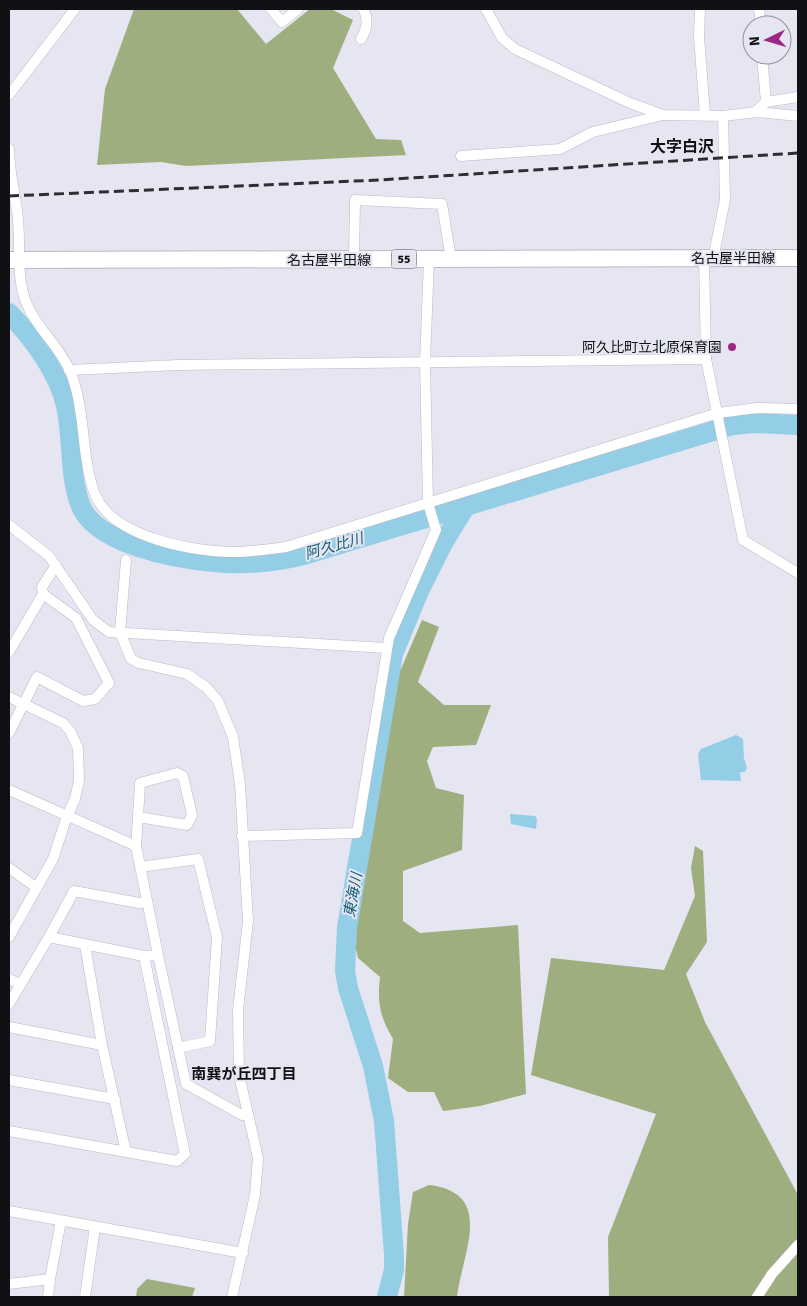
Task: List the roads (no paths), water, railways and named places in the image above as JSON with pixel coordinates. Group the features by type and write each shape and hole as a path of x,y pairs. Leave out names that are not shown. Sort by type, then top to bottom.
{"main road":[{"name":"名古屋半田線","path":"14,259 798,258"}],"street":[{"path":"9,95 75,9"},
{"path":"271,9 282,22 298,9"},
{"path":"361,39 366,31 366,13 363,9"},
{"path":"486,9 502,38 515,50 630,103 663,114"},
{"path":"700,9 699,38 705,115"},
{"path":"763,65 766,102"},
{"path":"756,112 766,102 798,97"},
{"path":"461,156 560,149 592,132 663,114 723,116 756,112 798,116"},
{"path":"723,116 725,200 709,258 706,358 743,540 798,573"},
{"path":"9,149 10,180 18,218 14,259 29,309 70,370 83,419 94,493 102,508 122,526 169,542 206,549 240,552 264,550 308,540 718,413 765,407 798,408"},
{"path":"354,260 355,200 442,204 451,259"},
{"path":"242,836 357,832 387,648 436,530 428,503 425,362 429,259"},
{"path":"70,370 178,365 706,358"},
{"path":"9,525 38,545 56,565 93,620 109,632 387,648"},
{"path":"126,560 120,632 131,659 139,663 187,674 206,688 218,701 233,737 240,784 248,921 238,1010 239,1075 258,1158 255,1195 232,1297"},
{"path":"9,652 43,594 42,587 56,565"},
{"path":"9,733 36,677 83,702 95,699 109,683 76,618 43,594"},
{"path":"9,697 63,723 75,739 78,748 79,780 75,799 67,816 53,859 9,937"},
{"path":"138,817 187,824 192,815 183,776 177,773 140,784 136,846 140,867 186,1084 242,1115 248,1114"},
{"path":"9,790 136,846"},
{"path":"140,867 198,859 216,937 210,1041 178,1048"},
{"path":"9,868 37,888"},
{"path":"9,1004 74,891 139,903 148,902"},
{"path":"49,937 144,956 158,955"},
{"path":"85,945 102,1045 126,1152"},
{"path":"9,1132 177,1162 185,1154 144,956"},
{"path":"9,978 20,984"},
{"path":"9,1027 102,1045"},
{"path":"9,1080 114,1100"},
{"path":"9,1211 243,1254"},
{"path":"48,1297 60,1221"},
{"path":"85,1297 95,1227"},
{"path":"757,1297 772,1274 798,1245"},
{"path":"9,1284 50,1279"}],"water":[{"path":"736,735 743,739 744,758 747,768 745,772 740,772 741,781 701,780 698,754 701,749"},
{"path":"510,814 535,816 537,819 536,829 511,824"}],"waterway":[{"name":"阿久比川","path":"9,313 44,356 57,381 66,406 74,480 80,504 88,518 102,530 138,547 198,560 248,563 304,555 733,425 754,423 798,425"},
{"name":"東海川","path":"387,1297 394,1270 394,1255 384,1121 373,1066 348,988 345,971 347,928 393,654 419,591 443,543 465,507"}],"railway":[{"path":"9,196 379,180 798,153"}],"place":[{"name":"阿久比町立北原保育園","path":"732,347"}],"district":[{"name":"大字白沢","path":"682,147"},
{"name":"南巽が丘四丁目","path":"244,1074"}]}
